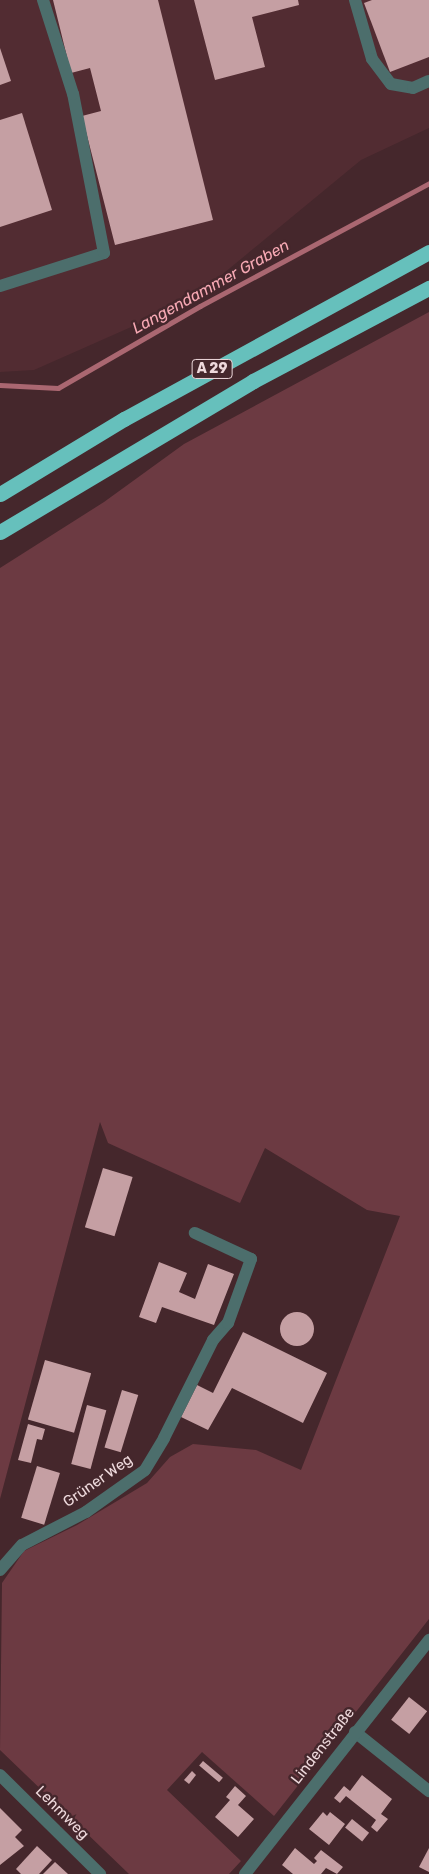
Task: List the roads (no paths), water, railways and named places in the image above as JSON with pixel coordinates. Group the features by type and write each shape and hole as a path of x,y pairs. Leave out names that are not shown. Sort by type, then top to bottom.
{"highway":[{"name":"A 29","path":"0,494 124,419 429,252"},
{"name":"A 29","path":"0,532 253,381 429,288"}],"street":[{"path":"0,286 104,252 73,94 43,0"},
{"path":"354,0 372,59 390,84 413,88 429,81"},
{"name":"Grüner Weg","path":"0,1570 22,1545 86,1512 145,1470 213,1340 228,1323 250,1258 195,1233"},
{"name":"Lindenstraße","path":"245,1874 429,1640"},
{"path":"355,1732 429,1790"},
{"name":"Lehmweg","path":"0,1775 100,1874"}],"waterway":[{"name":"Langendammer Graben","path":"0,385 58,388 200,306 429,183"}]}
